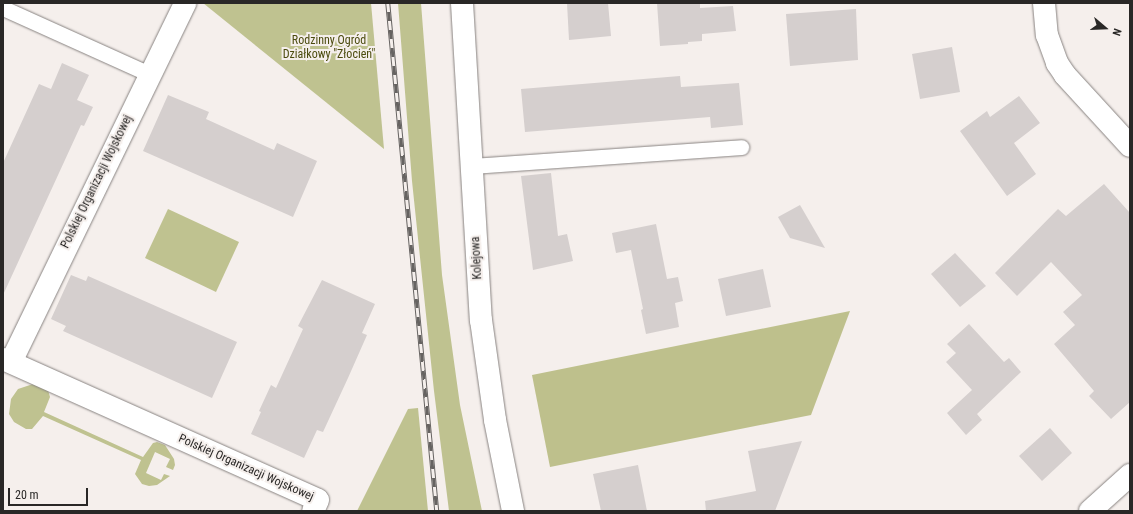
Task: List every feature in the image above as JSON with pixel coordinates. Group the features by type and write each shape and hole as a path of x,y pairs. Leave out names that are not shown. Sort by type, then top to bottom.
{"street":[{"name":"Polskiej Organizacji Wojskowej","path":"184,3 7,360 318,500 313,511"},
{"name":"Kolejowa","path":"462,3 481,320 495,420 513,511"},
{"path":"1044,3 1047,35 1057,63 1065,75 1130,146"},
{"path":"1090,511 1130,475"}],"lane":[{"path":"3,8 149,74"},
{"path":"472,166 741,147"}],"green space":[{"name":"Rodzinny Ogród Działkowy \"Złocień\"","path":"203,3 371,3 384,149"},
{"path":"398,3 421,3 442,275 460,405 482,511 449,511 434,391 412,181"},
{"path":"168,209 239,242 216,292 145,258"},
{"path":"850,311 811,415 550,467 532,375"},
{"path":"33,384 48,390 50,397 44,412 143,457 153,443 157,442 165,445 174,459 175,465 173,470 166,467 170,459 155,452 146,473 161,480 164,474 170,476 157,485 149,486 142,484 135,474 141,460 43,416 32,429 26,429 14,422 9,414 11,399 18,389"},
{"path":"418,408 428,511 357,511 408,409"}],"building":[{"path":"567,3 608,3 611,36 569,40"},
{"path":"657,3 700,3 700,8 733,6 736,31 702,34 702,41 688,42 688,44 660,46"},
{"path":"856,9 858,60 790,66 786,14"},
{"path":"952,47 960,92 920,99 912,54"},
{"path":"62,63 89,75 77,100 93,107 84,126 81,125 3,295 3,163 39,84 51,89"},
{"path":"680,76 681,87 739,83 743,125 711,128 710,117 525,132 521,89"},
{"path":"168,95 209,112 206,119 274,150 277,143 317,161 293,217 143,151"},
{"path":"1019,96 1040,123 1014,143 1036,174 1007,196 960,131 987,111 990,117"},
{"path":"551,173 558,236 567,234 573,261 533,270 521,176"},
{"path":"1104,184 1130,213 1130,402 1111,419 1089,396 1094,391 1054,344 1075,325 1063,312 1082,295 1051,262 1017,296 995,273 1058,209 1066,216"},
{"path":"800,205 825,248 790,238 778,217"},
{"path":"656,224 667,279 678,277 683,301 675,303 679,327 646,334 641,310 643,309 631,250 616,253 612,233"},
{"path":"955,253 986,286 960,307 931,274"},
{"path":"763,269 771,307 726,316 718,279"},
{"path":"71,275 86,281 88,276 237,342 212,398 63,331 66,326 51,319"},
{"path":"322,280 375,304 362,333 367,335 348,378 323,432 317,430 304,458 251,434 261,412 259,411 271,385 276,388 303,329 298,326"},
{"path":"969,324 1004,362 1009,358 1021,372 977,414 982,420 966,435 947,413 972,390 946,362 956,353 947,344"},
{"path":"1050,428 1072,453 1042,481 1019,456"},
{"path":"802,441 775,511 706,511 705,501 756,491 748,451"},
{"path":"638,465 647,511 601,511 593,474"}],"railway":[{"path":"388,3 437,511"}]}
